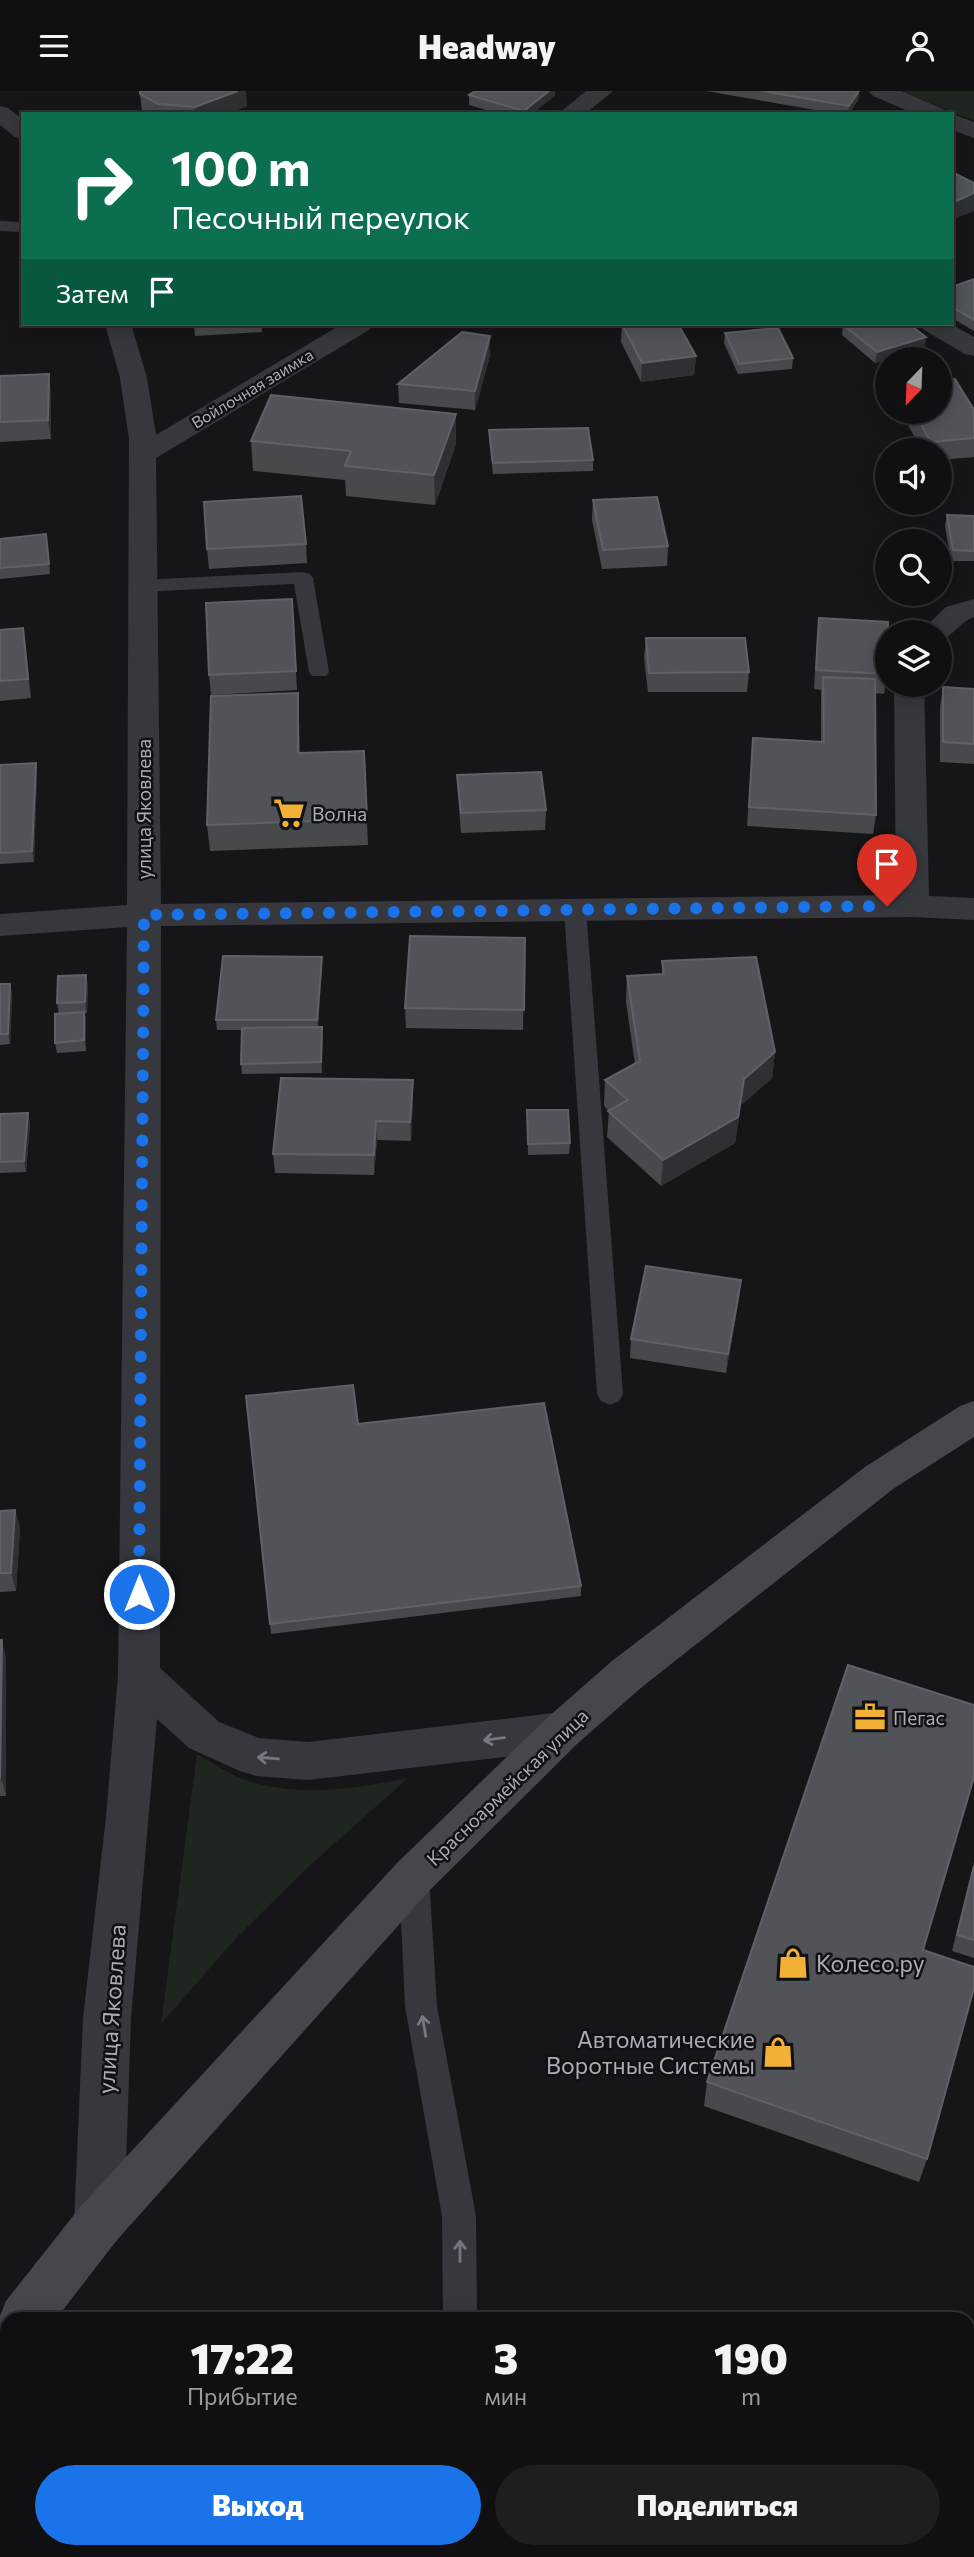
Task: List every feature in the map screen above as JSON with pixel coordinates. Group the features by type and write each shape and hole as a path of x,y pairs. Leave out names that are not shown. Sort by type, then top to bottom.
{"main road":[{"name":"Красноармейская улица","path":"99,2223 414,1876 562,1731 627,1674 868,1486 974,1417"},
{"path":"29,2312 99,2223"}],"street":[{"path":"573,112 601,91"},
{"path":"881,91 929,112"},
{"path":"0,113 21,130"},
{"path":"954,122 974,131"},
{"name":"улица Яковлева","path":"99,2223 107,2018 128,1817 139,1675 144,915 141,474 145,453 130,364 119,326"},
{"name":"Войлочная заимка","path":"145,453 357,326"},
{"path":"936,326 974,348"},
{"path":"948,620 956,613 974,608"},
{"path":"909,697 913,905"},
{"path":"0,925 144,915 913,905 974,909"},
{"path":"139,1675 204,1735 256,1757 308,1761 360,1757 562,1731"}],"lane":[{"path":"0,226 21,227"},
{"path":"141,586 303,577 319,672"},
{"path":"575,909 610,1394"},
{"path":"414,1876 421,2006 460,2216 460,2312"}],"shaded area":[{"path":"901,91 974,91 974,121 954,112"},
{"path":"197,1754 245,1780 286,1789 326,1790 408,1778 308,1867 236,1938 161,2024"}],"building":[{"path":"140,91 238,91 195,107 158,104 140,94"},
{"path":"475,91 549,91 524,111 469,95"},
{"path":"763,91 859,91 849,106"},
{"path":"954,173 974,183 974,193 954,202"},
{"path":"974,279 974,320 954,308 954,286"},
{"path":"623,326 679,326 696,356 642,363"},
{"path":"844,326 912,326 926,337 893,347 875,347 875,350"},
{"path":"778,328 793,358 739,364 725,333"},
{"path":"462,332 490,336 475,391 398,384"},
{"path":"49,374 48,420 0,422 0,376"},
{"path":"952,379 955,379 974,410 974,438 929,438 921,424 952,424"},
{"path":"271,395 456,414 434,475 345,466 351,451 251,441"},
{"path":"588,428 593,460 493,463 489,430"},
{"path":"301,496 306,544 207,549 204,502"},
{"path":"657,497 668,546 603,550 593,500"},
{"path":"947,515 974,516 974,551 953,550 952,529 949,529"},
{"path":"46,534 49,564 0,568 0,539"},
{"path":"292,599 296,671 209,675 206,603"},
{"path":"819,618 875,621 875,673 816,670"},
{"path":"23,628 28,679 0,681 0,630"},
{"path":"646,638 745,638 749,672 649,673"},
{"path":"823,677 875,679 876,815 749,807 753,738 824,742"},
{"path":"952,688 974,689 974,744 943,742 943,697 952,697"},
{"name":"Волна","path":"298,693 298,753 364,751 367,819 207,825 211,696"},
{"path":"36,763 32,851 0,853 0,765"},
{"path":"541,772 546,810 461,813 457,775"},
{"path":"410,936 525,938 524,1010 405,1008"},
{"path":"223,956 322,957 317,1020 216,1020"},
{"path":"756,957 775,1052 744,1079 738,1117 663,1160 608,1111 628,1100 605,1080 640,1061 627,976 664,974 662,961"},
{"path":"86,975 85,1002 57,1003 58,976"},
{"path":"0,984 10,984 8,1034 0,1034"},
{"path":"84,1012 84,1040 55,1043 55,1014"},
{"path":"322,1027 321,1062 241,1064 242,1028"},
{"path":"281,1078 413,1080 410,1122 376,1121 374,1155 273,1154"},
{"path":"527,1110 568,1110 570,1143 528,1144"},
{"path":"28,1113 24,1161 0,1162 0,1114"},
{"path":"646,1266 741,1280 728,1354 631,1339"},
{"path":"353,1385 358,1424 544,1403 581,1586 270,1624 246,1396"},
{"path":"15,1510 11,1573 0,1573 0,1511"},
{"path":"0,1640 2,1640 0,1778"},
{"path":"848,1665 974,1705 974,1777 923,1950 974,1967 974,1988 927,2159 707,2082"},
{"path":"974,1866 974,1940 957,1935"}],"place":[{"name":"Волна","path":"289,813"},
{"name":"Пегас","path":"870,1717"},
{"name":"Колесо.ру","path":"793,1963"},
{"name":"Автоматические Воротные Системы","path":"778,2052"}],"route":[{"path":"139,1594 144,915 887,906"}]}
